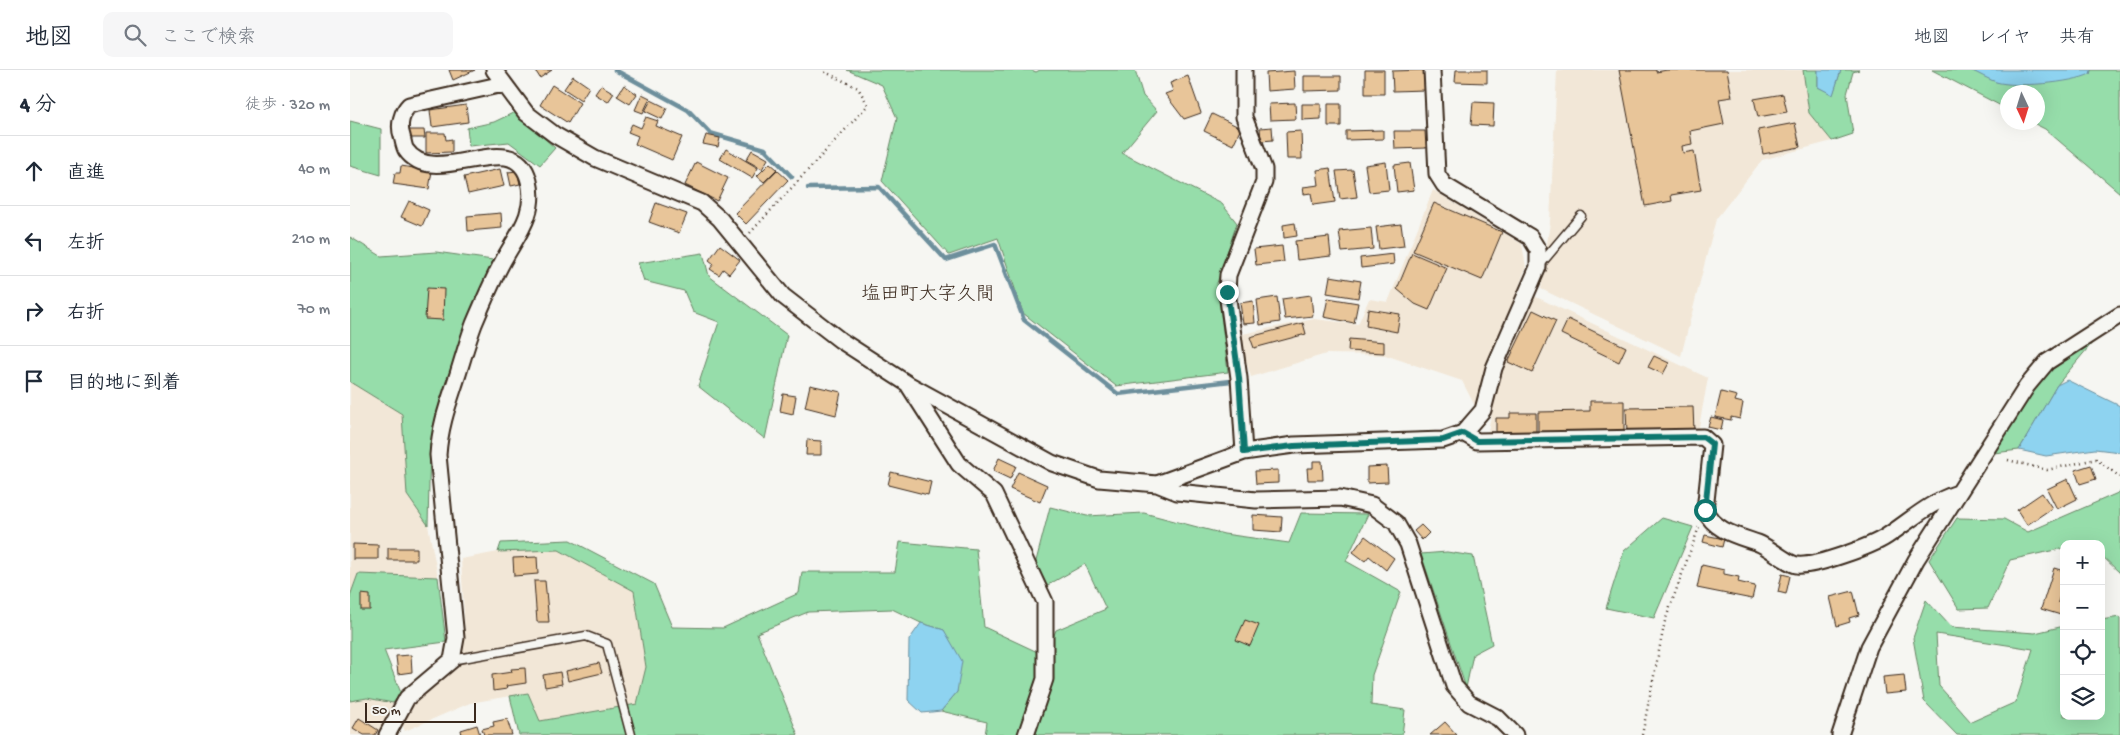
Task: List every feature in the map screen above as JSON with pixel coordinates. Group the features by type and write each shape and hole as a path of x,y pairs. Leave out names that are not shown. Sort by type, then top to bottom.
{"street":[{"path":"494,70 526,113 555,135 595,158 702,204 720,219 782,296 840,340 908,384 1052,463 1098,479 1157,484 1177,492 1256,500 1340,498 1372,505 1396,523 1408,544 1454,686 1469,703 1498,718 1515,735"},
{"path":"1244,70 1244,117 1264,169 1264,182 1228,275 1227,292 1239,378 1244,452"},
{"path":"1157,484 1244,452 1294,446 1443,440 1463,433 1484,410 1494,368 1538,267 1538,250 1530,237 1444,185 1437,174 1432,70"},
{"path":"387,735 407,698 452,660 456,638 438,455 439,431 474,325 502,262 524,228 530,203 530,182 523,165 512,158 496,156 440,165 417,159 406,150 400,132 402,112 409,104 503,84"},
{"path":"1840,735 1869,647 1916,560 2027,386 2047,362 2120,315"},
{"path":"908,384 959,464 994,494 1045,602 1045,679 1026,735"},
{"path":"1463,433 1477,441 1703,437 1712,444 1705,510 1709,520 1729,533 1764,545 1796,565 1827,560 1885,537 1939,500 1958,493"}],"lane":[{"path":"1538,267 1581,216"},
{"path":"452,660 586,636 607,644 631,735"}],"path":[{"path":"740,243 868,105 858,88 821,70"},
{"path":"2008,460 2048,470 2096,459 2120,477"},
{"path":"1642,735 1665,621 1705,510"}],"shaded area":[{"path":"1557,70 1803,70 1809,113 1832,141 1762,160 1716,219 1681,356 1541,289 1550,222"},
{"path":"1433,190 1522,244 1526,267 1476,408 1462,381 1385,355 1326,354 1251,377 1238,335 1314,319 1358,324 1369,299 1388,302"},
{"path":"1534,296 1708,378 1698,432 1487,435 1501,370"},
{"path":"350,382 402,414 407,495 428,525 438,577 358,574 350,596"},
{"path":"559,550 634,591 646,667 637,704 540,721 528,693 470,703 405,731 401,722 414,703 457,668 465,634 461,559 498,552"},
{"path":"367,698 393,703 378,735 350,735 350,701"}],"green space":[{"path":"847,70 1031,70 1036,72 1040,70 1135,70 1143,96 1157,111 1122,153 1222,204 1237,223 1217,283 1228,372 1116,386 1023,313 998,238 949,255 882,181 897,118 882,85"},
{"path":"1803,70 1818,70 1818,87 1833,94 1841,70 1859,70 1853,72 1847,94 1853,134 1832,141 1809,113"},
{"path":"1932,70 1971,70 1997,82 2090,74 2091,70 2120,70 2120,193 2045,129 2045,85 2000,85 2000,105"},
{"path":"515,112 555,148 540,165 509,142 469,146 467,128 494,122"},
{"path":"350,121 381,129 381,175 350,166"},
{"path":"350,237 381,256 436,252 493,260 467,322 430,444 428,525 407,495 402,414 350,382"},
{"path":"703,253 709,276 787,335 765,439 698,386 719,322 693,312 684,291 644,281 638,263"},
{"path":"2093,342 2057,385 2019,450 1994,453 2044,375"},
{"path":"2120,492 2120,573 2105,559 2105,540 2060,540 2060,549 2010,560 1988,608 1959,609 1929,560 1957,518 2004,519 2028,532"},
{"path":"1050,507 1087,516 1144,513 1224,534 1289,543 1301,513 1368,514 1346,561 1401,592 1372,675 1371,705 1405,710 1402,735 985,735 987,722 941,711 957,692 944,630 921,623 892,609 808,612 757,633 798,735 519,735 510,696 528,693 540,721 637,704 646,667 634,591 559,550 498,552 501,543 570,540 654,584 672,627 723,628 799,593 802,572 895,572 900,542 976,549 984,627 1046,656 1056,630 1106,609 1085,564 1046,586 1035,565"},
{"path":"1662,518 1693,527 1654,618 1606,608 1624,551"},
{"path":"1447,552 1473,556 1492,644 1473,654 1466,688 1421,554"},
{"path":"358,574 438,577 446,642 384,650 401,693 393,703 367,698 350,701 350,596"},
{"path":"1926,600 1951,627 2035,633 2060,627 2060,720 2105,720 2105,619 2120,617 2120,735 1957,735 1924,701 1913,638","holes":["1936,634 2033,649 2016,702 1971,722 1939,686"]}],"water":[{"path":"1818,70 1841,70 1833,95 1818,87"},
{"path":"1971,70 2091,70 2090,74 2082,77 2044,84 2017,85 1996,82"},
{"path":"2067,380 2120,406 2120,452 2095,449 2046,456 2019,450 2057,385"},
{"path":"921,623 944,630 962,661 957,692 941,711 922,713 908,700 909,640"}],"building":[{"path":"449,70 475,70 453,80"},
{"path":"535,70 552,70 540,78"},
{"path":"1365,70 1384,70 1384,94 1365,94"},
{"path":"1425,70 1425,90 1393,91 1392,71"},
{"path":"1456,70 1487,70 1487,83 1455,82"},
{"path":"1619,70 1656,70 1656,72 1667,70 1727,70 1732,97 1719,99 1724,124 1690,131 1692,144 1682,146 1683,153 1694,151 1701,190 1671,195 1672,201 1645,206"},
{"path":"1294,71 1295,89 1267,91 1266,73"},
{"path":"573,76 589,87 581,100 564,89"},
{"path":"1188,76 1201,113 1184,119 1165,94 1173,91 1170,83"},
{"path":"1304,76 1341,76 1341,90 1304,91"},
{"path":"552,85 580,103 568,123 540,105"},
{"path":"601,85 614,93 608,102 595,94"},
{"path":"624,85 637,94 630,104 617,96"},
{"path":"642,94 650,98 643,113 635,110"},
{"path":"1783,94 1787,112 1758,117 1754,99"},
{"path":"651,100 667,108 662,119 645,111"},
{"path":"1473,102 1494,103 1493,126 1471,125"},
{"path":"1295,103 1296,119 1270,120 1269,104"},
{"path":"1302,104 1321,104 1321,119 1302,120"},
{"path":"1328,104 1341,104 1341,126 1328,126"},
{"path":"466,105 468,122 432,127 430,110"},
{"path":"1212,114 1241,128 1233,145 1204,131"},
{"path":"646,117 658,121 656,126 682,137 672,160 635,144 638,136 628,132 632,124 641,128"},
{"path":"1795,123 1800,147 1763,154 1758,130"},
{"path":"1272,127 1273,140 1261,141 1260,128"},
{"path":"409,130 424,130 425,138 409,138"},
{"path":"1383,130 1383,139 1346,140 1346,131"},
{"path":"1301,131 1302,159 1287,159 1286,132"},
{"path":"1394,131 1425,131 1426,148 1395,149"},
{"path":"426,133 445,133 446,140 452,139 452,152 426,153"},
{"path":"706,135 720,138 718,147 703,144"},
{"path":"726,149 758,168 752,178 720,159"},
{"path":"752,150 768,159 762,169 746,160"},
{"path":"696,162 728,178 717,201 685,185"},
{"path":"1386,162 1389,190 1369,192 1365,165"},
{"path":"770,163 777,169 764,182 757,176"},
{"path":"1410,163 1414,190 1397,192 1394,165"},
{"path":"401,166 432,171 429,189 393,184 395,173 400,173"},
{"path":"1330,168 1335,202 1313,205 1311,193 1304,194 1303,187 1319,185 1317,170"},
{"path":"500,169 504,186 468,194 464,177"},
{"path":"777,170 788,180 746,224 735,213"},
{"path":"1353,170 1357,197 1340,199 1336,171"},
{"path":"517,171 520,184 511,186 508,172"},
{"path":"409,201 429,210 422,226 401,217"},
{"path":"656,203 687,214 679,233 649,222"},
{"path":"1434,203 1502,232 1482,280 1413,251"},
{"path":"501,213 502,228 468,231 467,216"},
{"path":"1295,223 1297,236 1284,238 1283,225"},
{"path":"1401,224 1404,246 1379,249 1376,227"},
{"path":"1371,228 1373,249 1342,252 1339,231"},
{"path":"1329,237 1331,256 1297,260 1295,241"},
{"path":"720,245 740,260 729,274 723,269 719,275 710,269 714,264 709,260"},
{"path":"1282,246 1284,262 1256,265 1254,249"},
{"path":"1412,253 1447,268 1429,310 1415,304 1397,289"},
{"path":"1393,254 1394,264 1361,268 1360,258"},
{"path":"1330,276 1361,281 1358,298 1327,293"},
{"path":"427,288 444,289 443,320 425,319"},
{"path":"1311,295 1313,316 1285,319 1282,299"},
{"path":"1277,297 1280,322 1260,325 1257,300"},
{"path":"1328,298 1358,303 1354,323 1324,317"},
{"path":"1253,301 1255,323 1243,324 1240,303"},
{"path":"1368,309 1400,314 1397,332 1366,326"},
{"path":"1533,310 1556,321 1532,373 1508,362"},
{"path":"1568,319 1626,347 1619,362 1561,334"},
{"path":"1303,323 1306,334 1254,348 1250,337"},
{"path":"1349,339 1384,342 1384,353 1348,351"},
{"path":"1654,356 1669,363 1663,374 1648,367"},
{"path":"810,385 841,392 836,415 805,407"},
{"path":"1721,392 1737,396 1735,401 1743,403 1740,419 1731,417 1731,420 1715,417"},
{"path":"783,394 796,396 793,414 780,411"},
{"path":"1590,401 1624,401 1624,432 1538,433 1538,412 1590,411"},
{"path":"1693,407 1694,432 1627,433 1626,408"},
{"path":"1510,413 1536,413 1536,433 1496,434 1496,418 1510,418"},
{"path":"1711,417 1723,420 1721,430 1708,427"},
{"path":"807,440 821,441 821,455 806,455"},
{"path":"999,458 1016,466 1010,479 993,471"},
{"path":"1313,461 1322,461 1323,480 1308,480 1307,468 1313,468"},
{"path":"2091,465 2096,479 2080,484 2075,470"},
{"path":"1387,466 1388,482 1367,483 1367,467"},
{"path":"1278,470 1278,483 1256,484 1255,471"},
{"path":"891,472 931,482 928,495 888,485"},
{"path":"1018,472 1047,485 1040,502 1010,489"},
{"path":"2068,479 2077,499 2057,509 2047,489"},
{"path":"2042,493 2052,508 2027,525 2017,510"},
{"path":"1253,515 1282,517 1281,532 1253,530"},
{"path":"1421,525 1429,533 1422,540 1414,531"},
{"path":"1705,535 1724,539 1722,547 1703,542"},
{"path":"1365,536 1394,558 1386,570 1369,556 1365,561 1353,552"},
{"path":"353,544 378,545 378,559 353,559"},
{"path":"388,548 417,548 417,560 388,560"},
{"path":"537,557 538,574 514,576 513,558"},
{"path":"1702,565 1724,570 1724,574 1739,577 1738,582 1755,586 1752,599 1697,588"},
{"path":"2054,568 2060,570 2060,596 2058,602 2060,603 2060,615 2041,609"},
{"path":"1782,574 1790,576 1786,594 1778,592"},
{"path":"534,581 545,581 549,622 537,622"},
{"path":"1853,591 1859,615 1849,618 1850,622 1837,626 1830,597"},
{"path":"361,594 370,595 370,610 361,610"},
{"path":"1245,620 1259,625 1250,646 1236,640"},
{"path":"411,655 412,672 398,674 396,656"},
{"path":"599,663 602,673 568,681 566,671"},
{"path":"525,668 526,683 506,686 507,689 493,691 492,675 512,672 511,669"},
{"path":"560,672 562,684 545,687 543,675"},
{"path":"1904,675 1906,692 1885,694 1883,677"},
{"path":"359,718 378,730 375,735 364,735 353,728"},
{"path":"507,719 512,735 484,735 482,729 494,726 493,722"},
{"path":"1445,722 1457,735 1430,735"},
{"path":"477,725 480,735 462,735 461,730"}],"waterway":[{"path":"615,70 688,110 710,133 765,149 792,177"},
{"path":"808,188 879,187 946,260 995,244 1024,320 1118,394 1231,381"}],"district":[{"name":"塩田町大字久間","path":"928,295"}],"route":[{"path":"1227,292 1239,378 1244,452 1294,446 1443,440 1463,433 1477,441 1703,437 1712,444 1705,510"}]}
